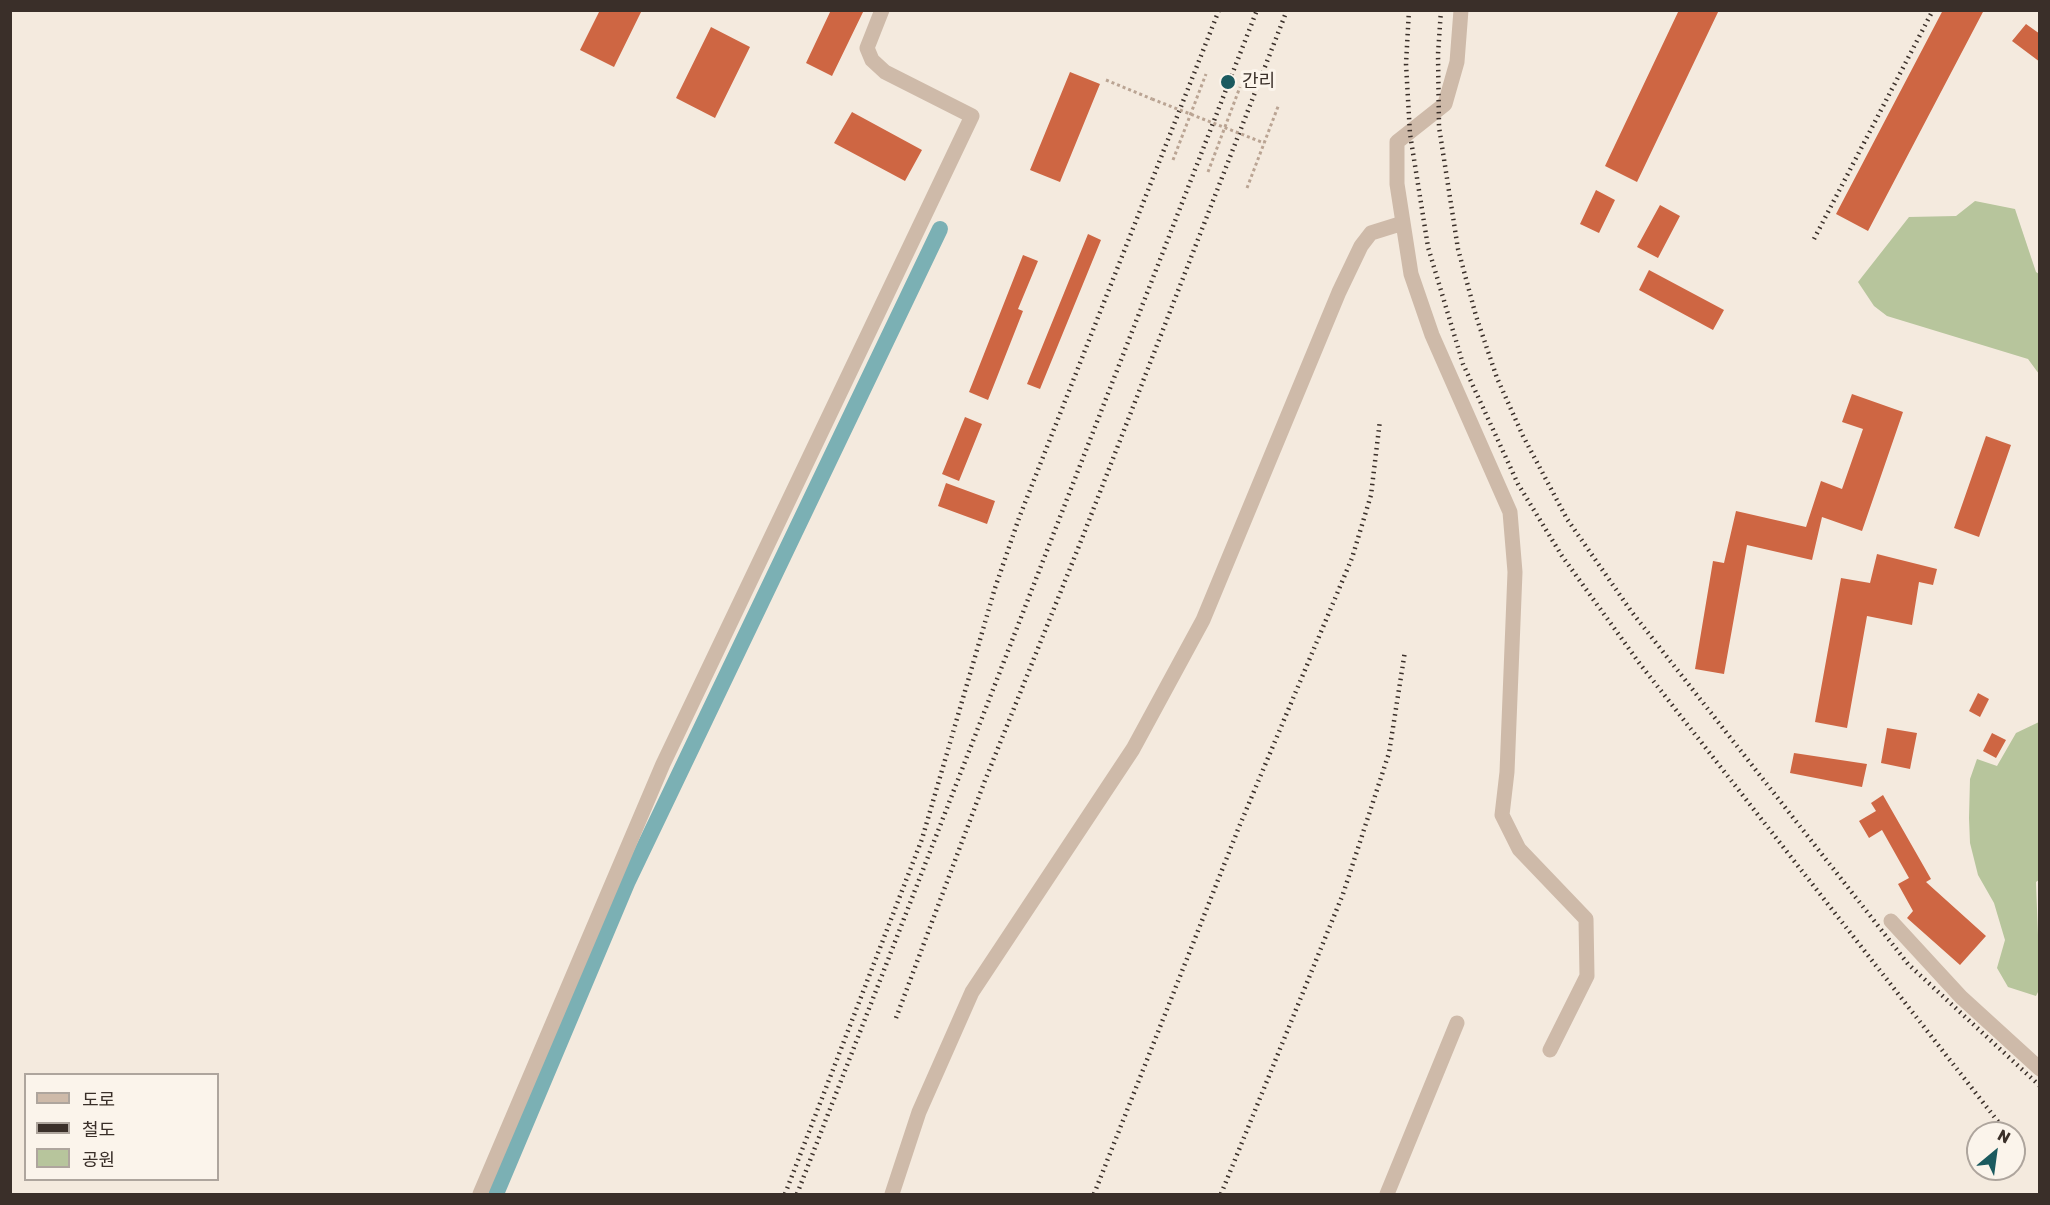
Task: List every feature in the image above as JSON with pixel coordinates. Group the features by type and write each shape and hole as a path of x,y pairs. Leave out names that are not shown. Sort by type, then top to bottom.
{"street":[{"path":"480,1194 663,764 972,116 885,72 872,60 867,48 882,10"},
{"path":"1461,10 1457,62 1444,104 1397,142 1397,184 1411,274 1432,335 1510,512 1515,572 1507,772 1502,815 1519,849 1586,920 1587,976 1550,1050"},
{"path":"892,1194 919,1112 972,992 1133,750 1203,620 1339,292 1361,246 1371,233 1403,223"},
{"path":"1891,921 1961,997 2040,1069"},
{"path":"1387,1194 1457,1023"}],"path":[{"path":"1173,160 1206,74"},
{"path":"1106,80 1264,143"},
{"path":"1208,172 1240,87"},
{"path":"1246,188 1279,104"}],"green space":[{"path":"1975,201 2015,209 2036,272 2039,274 2039,374 2028,359 1887,316 1874,306 1858,282 1909,217 1956,216"},
{"path":"2039,722 2040,879 2036,882 2040,988 2036,996 2008,987 1997,968 2005,940 1994,903 1978,875 1970,843 1969,818 1970,779 1977,759 1997,766 2016,733"}],"building":[{"path":"600,10 642,10 614,67 580,50"},
{"path":"831,10 864,10 832,76 806,63"},
{"path":"1679,10 1719,10 1637,182 1605,166"},
{"path":"1943,10 1984,10 1868,231 1836,214"},
{"path":"2026,24 2040,34 2040,62 2012,41"},
{"path":"711,27 750,47 715,118 676,98"},
{"path":"1070,72 1100,84 1060,182 1030,170"},
{"path":"852,112 922,150 905,181 834,143"},
{"path":"1596,190 1615,200 1599,233 1580,224"},
{"path":"1660,205 1680,216 1658,258 1637,247"},
{"path":"1088,234 1101,240 1040,389 1027,384"},
{"path":"1023,255 1038,261 1018,309 1023,311 988,400 969,392"},
{"path":"1649,270 1724,310 1713,330 1639,290"},
{"path":"1852,394 1903,412 1862,531 1822,517 1812,560 1747,545 1724,674 1695,669 1713,561 1724,563 1736,511 1806,527 1821,481 1842,489 1863,429 1842,422"},
{"path":"965,417 982,424 959,481 942,474"},
{"path":"1986,436 2011,445 1979,537 1954,528"},
{"path":"946,483 995,501 987,524 938,506"},
{"path":"1877,554 1937,569 1933,585 1919,582 1912,625 1867,616 1847,728 1815,722 1841,578 1870,583"},
{"path":"1978,693 1989,699 1980,717 1969,711"},
{"path":"1887,728 1917,733 1910,769 1881,763"},
{"path":"1992,733 2006,740 1996,758 1983,751"},
{"path":"1794,753 1867,764 1862,787 1790,773"},
{"path":"1883,795 1931,879 1926,882 1986,936 1960,965 1907,918 1913,911 1898,884 1909,878 1882,830 1869,838 1859,821 1876,811 1871,803"}],"waterway":[{"path":"496,1194 628,881 940,229"}],"railway":[{"path":"785,1194 922,839 995,588 1019,518 1219,10"},
{"path":"797,1194 1257,10"},
{"path":"896,1018 984,783 1081,541 1287,10"},
{"path":"1409,10 1406,64 1410,134 1428,247 1463,364 1518,484 1562,556 1640,664 1998,1121"},
{"path":"1441,10 1438,54 1439,127 1458,249 1476,316 1497,378 1523,436 1567,519 1631,611 1908,964 2040,1086"},
{"path":"1814,239 1933,10"},
{"path":"1094,1194 1239,827 1352,558 1371,495 1380,420"},
{"path":"1221,1194 1343,894 1389,753 1405,651"}],"place":[{"name":"간리","path":"1228,82"}]}
